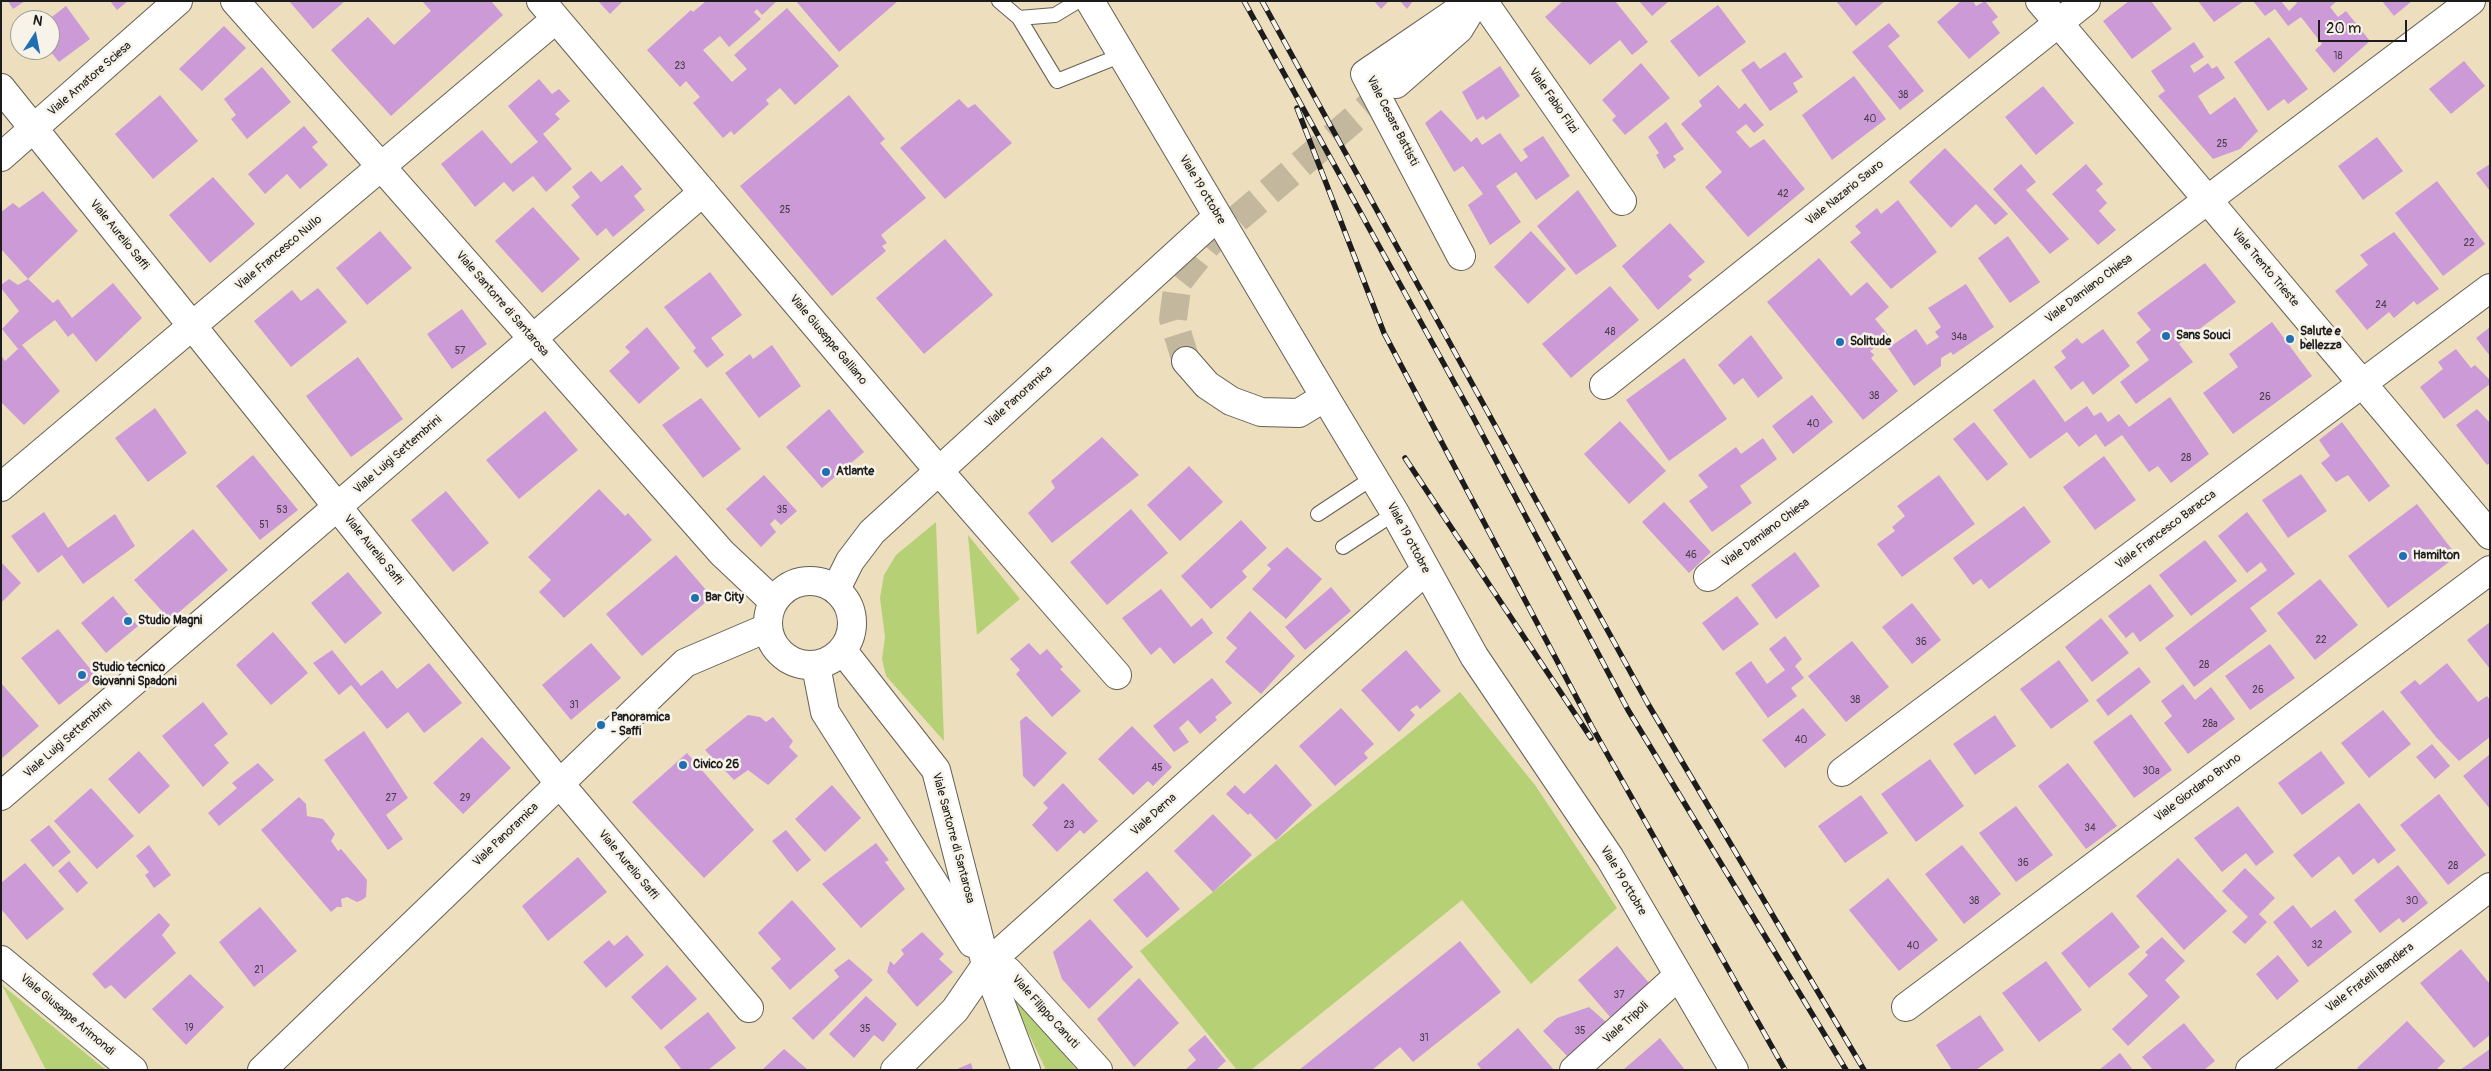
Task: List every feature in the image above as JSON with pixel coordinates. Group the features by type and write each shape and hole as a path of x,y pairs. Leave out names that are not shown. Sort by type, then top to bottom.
{"street":[{"name":"Viale Amatore Sciesa","path":"1,158 178,1"},
{"name":"Viale Santorre di Santarosa","path":"235,1 722,553 773,601"},
{"name":"Viale 19 ottobre","path":"1090,1 1217,217 1374,477 1474,656 1610,858 1734,1070"},
{"name":"Viale Cesare Battisti","path":"1461,256 1365,74 1472,1"},
{"name":"Viale Cesare Battisti","path":"1396,84 1459,29 1476,1"},
{"name":"Viale Fabio Filzi","path":"1483,1 1622,201"},
{"name":"Viale Trento Trieste","path":"2040,1 2490,535"},
{"name":"Viale Nazario Sauro","path":"1604,385 2086,1"},
{"name":"Viale Damiano Chiesa","path":"1708,577 2471,1"},
{"name":"Viale Francesco Nullo","path":"1,487 381,167 549,10"},
{"name":"Viale Giuseppe Galliano","path":"549,10 939,471 1117,675"},
{"name":"Viale Aurelio Saffi","path":"1,88 560,784 749,1008"},
{"name":"Viale Luigi Settembrini","path":"1,796 703,192"},
{"name":"Viale Panoramica","path":"836,589 850,561 872,532 1217,217"},
{"name":"Viale Francesco Baracca","path":"1842,772 2490,288"},
{"path":"1186,361 1207,385 1231,401 1261,412 1299,413 1325,397"},
{"name":"Viale Giordano Bruno","path":"1906,1007 2490,570"},
{"name":"Viale Derna","path":"895,1070 955,1010 986,965 1425,571"},
{"path":"814,580 836,589 846,600 853,621 852,632 843,651 829,661 816,666 796,664 784,657 772,643 767,628 768,614 773,601 790,585 803,581 814,580"},
{"name":"Viale Panoramica","path":"262,1070 685,663 767,628"},
{"name":"Viale Santorre di Santarosa","path":"843,651 936,770 986,965 1026,1070"},
{"name":"Viale Santorre di Santarosa","path":"816,666 826,712 986,965"},
{"name":"Viale Fratelli Bandiera","path":"2250,1070 2490,887"},
{"name":"Viale Giuseppe Arimondi","path":"1,960 133,1070"},
{"name":"Viale Filippo Canuti","path":"986,965 1008,971 1098,1070"},
{"name":"Viale Tripoli","path":"1574,1070 1678,976"}],"lane":[{"path":"999,1 1019,18 1057,81 1122,55"},
{"path":"1019,18 1056,15 1078,1"},
{"path":"1318,514 1374,477"},
{"path":"1343,547 1395,513"}],"green space":[{"path":"936,522 944,741 886,676 882,659 885,637 880,598 884,575 896,555"},
{"path":"968,535 1020,599 977,635"},
{"path":"1460,692 1535,785 1617,908 1531,984 1462,900 1251,1070 1237,1070 1140,951"},
{"path":"2,985 106,1070 46,1070"},
{"path":"1008,990 1077,1070 1046,1070"}],"building":[{"path":"8,1 25,1 13,9"},
{"path":"110,1 128,1 117,10"},
{"path":"289,1 345,1 313,29"},
{"path":"422,1 491,1 503,15 391,116 331,50 368,17 394,45 431,11"},
{"path":"598,1 623,1 610,14"},
{"path":"706,1 777,1 762,15 757,9 754,12 761,19 729,47 720,36 703,50 732,82 747,69 734,55 787,8 839,66 795,105 780,88 766,100 769,104 734,135 731,131 723,138 693,103 700,97 686,81 680,87 647,50 691,10 693,12"},
{"path":"796,1 898,1 839,52"},
{"path":"1374,1 1389,1 1381,9"},
{"path":"1400,1 1413,1 1407,9"},
{"path":"1563,1 1615,1 1648,42 1632,55 1620,40 1590,65 1545,17"},
{"path":"1639,1 1669,1 1652,16"},
{"path":"1836,1 1885,1 1856,26"},
{"path":"1961,1 1973,1 1976,6 1985,1 1998,17 1992,22 2000,33 1969,59 1937,22"},
{"path":"2129,1 2151,1 2172,29 2132,59 2103,21"},
{"path":"2198,1 2244,1 2214,22"},
{"path":"2253,1 2281,1 2289,11 2297,3 2296,1 2337,1 2330,7 2338,17 2346,11 2370,41 2334,73 2315,50 2322,44 2301,17 2288,26 2275,9 2265,16"},
{"path":"2382,1 2412,1 2394,16"},
{"path":"1718,5 1746,42 1699,77 1670,41"},
{"path":"66,6 90,39 59,62 57,60 60,60 60,11"},
{"path":"1889,23 1900,36 1888,46 1924,91 1900,110 1852,52"},
{"path":"224,26 246,48 202,91 179,69"},
{"path":"2269,37 2308,89 2288,104 2284,99 2268,111 2234,62"},
{"path":"2194,42 2204,57 2190,66 2194,73 2208,63 2212,69 2217,66 2225,78 2198,96 2210,115 2235,97 2258,131 2240,149 2213,159 2158,96 2165,91 2151,71"},
{"path":"1785,52 1803,77 1793,83 1798,92 1770,111 1741,70 1754,61 1760,69"},
{"path":"2464,61 2485,86 2451,114 2429,89"},
{"path":"1641,63 1670,98 1625,135 1612,120 1616,116 1602,100"},
{"path":"1500,66 1520,96 1486,120 1483,116 1477,120 1462,92"},
{"path":"262,67 291,102 247,139 231,119 236,115 224,99"},
{"path":"1854,76 1886,119 1832,160 1802,115"},
{"path":"539,79 552,94 559,89 570,101 555,114 560,119 543,134 572,169 546,192 533,176 513,192 504,182 475,207 441,164 482,130 511,164 538,142 508,106"},
{"path":"1718,85 1739,109 1745,103 1764,125 1754,133 1746,124 1736,132 1750,148 1764,139 1805,189 1748,237 1705,187 1722,172 1681,124 1702,106 1699,101"},
{"path":"2043,86 2074,123 2036,155 2005,117"},
{"path":"160,95 198,141 153,179 115,134"},
{"path":"849,95 885,139 880,143 926,198 881,235 887,243 882,246 886,251 832,296 740,186"},
{"path":"959,99 968,108 975,104 1012,143 945,199 900,148"},
{"path":"1441,110 1471,142 1477,137 1482,145 1500,133 1521,162 1528,157 1523,149 1543,136 1570,176 1536,200 1516,172 1496,186 1521,222 1490,245 1468,205 1483,194 1463,166 1454,172 1425,123"},
{"path":"1666,122 1684,149 1673,156 1676,160 1664,169 1656,155 1659,153 1648,137"},
{"path":"304,126 318,142 312,147 328,165 300,189 287,174 265,194 248,174"},
{"path":"2377,137 2403,171 2363,200 2338,166"},
{"path":"1945,148 2008,214 1995,225 1976,204 1951,228 1909,182"},
{"path":"2021,164 2036,182 2026,190 2069,239 2050,254 1993,189"},
{"path":"2086,164 2103,184 2096,190 2107,203 2099,211 2116,230 2098,245 2052,194"},
{"path":"2490,164 2490,191 2476,173"},
{"path":"622,165 642,189 634,196 645,210 613,237 606,228 597,236 571,205 580,197 572,187 591,171 601,182"},
{"path":"213,177 255,224 210,263 169,215"},
{"path":"2437,181 2485,244 2443,276 2395,213"},
{"path":"1578,190 1617,246 1576,275 1537,226"},
{"path":"43,191 78,231 28,279 1,249 1,212 13,203 19,208"},
{"path":"1898,200 1937,252 1891,289 1850,242 1861,233 1855,226 1877,208 1881,214"},
{"path":"533,207 580,259 542,293 495,241"},
{"path":"1670,223 1705,262 1688,276 1692,280 1658,310 1622,266"},
{"path":"380,231 412,268 367,305 336,268"},
{"path":"1531,231 1566,269 1528,304 1494,267"},
{"path":"2394,232 2439,289 2417,305 2414,301 2394,318 2389,312 2367,330 2335,291 2368,265 2360,255"},
{"path":"2008,236 2040,282 2010,303 1978,258"},
{"path":"945,239 993,295 924,354 876,298"},
{"name":"Solitude","path":"1819,258 1851,296 1867,282 1889,307 1875,319 1889,336 1870,351 1874,355 1871,358 1898,391 1863,420 1767,302"},
{"name":"Sans Souci","path":"2205,263 2236,302 2179,344 2193,362 2136,404 2120,382 2149,360 2136,342 2151,330 2137,313"},
{"path":"710,272 742,315 711,338 724,355 707,368 693,351 696,348 664,307"},
{"path":"9,279 18,285 28,279 53,303 58,299 72,318 113,283 142,318 96,362 73,333 68,337 55,320 22,345 60,391 24,425 1,402 1,355 5,361 18,349 2,329 19,311 1,288 1,285"},
{"path":"1966,284 1994,327 1953,355 1951,352 1941,358 1941,366 1914,386 1888,348 1916,329 1927,345 1939,337 1935,332 1941,327 1928,308"},
{"path":"1610,286 1639,320 1571,378 1542,344"},
{"path":"318,288 347,322 291,367 254,321 292,290 301,301"},
{"path":"462,309 487,344 452,369 427,334"},
{"path":"2272,322 2312,376 2233,434 2203,393 2238,367 2229,354"},
{"path":"647,327 680,368 639,404 609,371 630,352 625,347"},
{"path":"2490,327 2490,356 2476,338"},
{"path":"2103,329 2130,366 2093,395 2083,381 2071,390 2054,367 2066,358 2061,351 2077,338 2082,344"},
{"path":"1751,335 1783,378 1758,398 1743,378 1734,385 1718,365"},
{"path":"772,345 801,386 759,418 725,373 750,354 753,359"},
{"path":"2456,349 2471,368 2475,365 2490,380 2490,384 2444,419 2420,387 2443,369 2438,362"},
{"path":"358,357 403,419 351,457 306,396"},
{"path":"1684,358 1727,419 1669,461 1626,400"},
{"path":"2034,379 2065,422 2087,406 2094,416 2101,412 2108,422 2119,414 2129,427 2170,397 2209,454 2171,483 2158,466 2149,472 2122,435 2105,447 2096,434 2079,447 2067,432 2030,459 1993,410"},
{"path":"1812,395 1833,422 1793,454 1772,426"},
{"path":"701,398 741,449 703,478 662,425"},
{"path":"155,408 187,453 148,482 115,438"},
{"path":"829,409 864,452 822,488 786,447"},
{"path":"2477,409 2490,423 2490,463 2487,465 2456,425"},
{"path":"545,411 578,450 519,499 486,460"},
{"path":"1620,421 1666,471 1629,504 1584,454"},
{"path":"1974,422 2008,464 1987,481 1953,439"},
{"path":"2342,422 2390,486 2369,502 2348,475 2336,482 2321,463 2330,456 2319,440"},
{"path":"1102,437 1139,475 1052,543 1028,513 1055,488 1051,481"},
{"path":"1763,438 1777,459 1740,486 1752,503 1712,532 1689,501 1708,487 1698,475 1736,447 1741,454"},
{"path":"253,455 298,510 260,540 216,486"},
{"path":"2104,456 2136,500 2095,530 2063,487"},
{"path":"1189,466 1223,502 1180,541 1147,505"},
{"path":"2301,474 2327,511 2288,538 2262,500"},
{"path":"764,475 797,511 781,525 775,519 770,524 776,532 761,547 726,509"},
{"path":"1939,475 1975,524 1902,577 1877,544 1895,531 1892,527 1905,516 1897,506"},
{"path":"599,489 625,516 628,513 652,540 564,618 539,592 551,580 528,557"},
{"path":"446,491 489,543 453,572 411,520"},
{"path":"1664,502 1711,552 1689,573 1642,522"},
{"name":"Hamilton","path":"2417,504 2457,556 2388,608 2348,556"},
{"path":"2024,506 2051,542 1989,589 1981,579 1973,585 1953,558"},
{"path":"1131,509 1168,553 1107,605 1070,562"},
{"path":"44,512 68,548 115,514 135,546 83,584 62,555 38,573 11,536"},
{"path":"2247,512 2295,574 2250,608 2267,631 2194,687 2165,648 2267,570 2261,562 2247,573 2218,536"},
{"path":"1241,520 1267,548 1242,571 1247,577 1211,609 1181,576"},
{"path":"193,529 228,570 170,620 134,580"},
{"path":"2205,540 2237,581 2191,616 2159,575"},
{"path":"1287,547 1322,579 1286,619 1252,589 1271,569 1267,565"},
{"path":"1795,552 1820,586 1776,619 1751,585"},
{"path":"676,555 712,597 642,656 606,614"},
{"path":"1,562 21,583 1,603"},
{"path":"348,572 382,613 345,644 311,603"},
{"path":"2320,579 2358,625 2315,660 2277,613"},
{"path":"2150,584 2174,616 2140,642 2133,632 2126,638 2108,616"},
{"path":"1331,587 1351,611 1305,650 1285,627"},
{"path":"1161,589 1191,627 1202,618 1213,633 1174,664 1160,647 1151,655 1122,618"},
{"path":"113,596 138,626 106,653 81,623"},
{"path":"1737,596 1759,624 1723,651 1702,623"},
{"path":"1912,603 1941,640 1912,664 1882,627"},
{"path":"1250,611 1295,656 1261,694 1225,662 1237,648 1226,638"},
{"path":"2101,618 2129,653 2092,682 2065,647"},
{"path":"2490,622 2490,669 2467,640"},
{"path":"58,629 96,676 59,705 21,658"},
{"path":"273,632 308,673 271,705 236,665"},
{"path":"1785,636 1802,659 1795,666 1804,678 1791,688 1797,696 1768,718 1735,673 1751,661 1767,684 1785,670 1769,649"},
{"path":"1852,641 1889,687 1846,722 1808,676"},
{"path":"591,643 621,678 571,720 542,685"},
{"path":"1029,643 1040,655 1047,649 1063,667 1060,669 1081,691 1052,717 1016,674 1020,670 1010,659"},
{"path":"2270,644 2295,678 2250,710 2225,676"},
{"path":"332,650 361,686 382,670 397,689 429,663 462,703 424,733 408,712 387,729 351,685 339,695 313,663"},
{"path":"1406,650 1441,691 1420,709 1417,705 1410,710 1415,715 1399,732 1361,690"},
{"path":"2059,660 2089,701 2051,729 2020,689"},
{"path":"2447,663 2478,702 2487,696 2490,700 2490,737 2459,761 2436,737 2400,692 2415,680 2420,685"},
{"path":"2139,667 2151,682 2108,716 2096,700"},
{"path":"1212,678 1232,703 1215,717 1217,720 1200,734 1188,720 1179,728 1189,742 1174,752 1153,726"},
{"path":"1,683 39,726 1,759"},
{"path":"2183,684 2195,700 2211,687 2235,719 2188,754 2164,723 2172,716 2161,701"},
{"path":"203,702 228,734 214,745 229,763 203,787 162,736"},
{"path":"1341,708 1374,744 1364,753 1368,758 1335,786 1299,746"},
{"path":"1803,708 1826,735 1785,768 1762,740"},
{"path":"2383,710 2411,744 2369,778 2341,743"},
{"path":"2131,714 2172,770 2134,798 2093,742"},
{"path":"748,715 760,717 766,722 773,717 793,741 789,747 798,756 768,785 748,770 734,780 705,750"},
{"path":"1995,715 2016,746 1975,775 1953,744"},
{"path":"1026,716 1067,753 1034,787 1023,776 1020,721"},
{"path":"1132,726 1172,767 1153,786 1148,781 1133,795 1098,759"},
{"path":"364,731 408,798 386,815 403,839 388,850 324,760"},
{"path":"482,737 511,768 463,814 433,783"},
{"path":"2432,744 2450,766 2435,779 2416,757"},
{"path":"139,751 170,786 139,814 108,779"},
{"path":"2321,751 2345,783 2302,815 2278,783"},
{"path":"687,753 754,830 704,878 632,802"},
{"path":"2490,754 2490,809 2463,776"},
{"path":"1930,759 1964,806 1916,842 1881,794"},
{"path":"258,763 274,780 219,826 208,813 237,788 232,783"},
{"path":"2068,763 2117,826 2086,849 2038,786"},
{"path":"1276,764 1312,805 1276,840 1250,813 1248,815 1226,794 1235,785 1244,794"},
{"path":"1063,783 1098,821 1084,834 1080,830 1057,852 1032,825 1048,808 1043,803"},
{"path":"832,785 861,818 825,852 795,819"},
{"path":"91,788 134,836 97,869 54,821"},
{"path":"2439,794 2486,855 2448,885 2400,825"},
{"path":"1861,795 1888,833 1845,863 1818,826"},
{"path":"299,797 306,804 307,816 323,819 335,834 331,841 338,851 341,849 367,880 366,897 362,900 357,902 347,897 341,899 342,907 337,907 331,912 261,830"},
{"path":"2359,803 2396,850 2378,864 2374,858 2353,875 2339,856 2312,878 2293,855"},
{"path":"2016,806 2053,855 2016,882 1979,833"},
{"path":"2238,806 2274,852 2256,866 2246,853 2222,872 2194,838"},
{"path":"1213,814 1252,855 1213,892 1174,851"},
{"path":"49,825 71,852 53,867 30,840"},
{"path":"786,830 811,860 797,872 772,841"},
{"path":"876,843 889,860 885,862 905,889 861,928 822,884"},
{"path":"149,845 171,875 154,888 145,875 149,872 136,856"},
{"path":"1962,845 2001,894 1964,924 1925,874"},
{"path":"578,857 607,892 548,941 522,906"},
{"path":"2178,858 2227,911 2184,950 2136,896"},
{"path":"69,861 88,883 77,893 58,871"},
{"path":"25,863 64,909 27,940 1,909 1,883"},
{"path":"2398,865 2428,903 2403,923 2399,918 2380,933 2354,900"},
{"path":"2245,868 2275,898 2259,914 2267,922 2245,944 2232,932 2248,917 2222,891"},
{"path":"1147,871 1180,909 1147,938 1113,900"},
{"path":"1888,878 1938,940 1899,971 1849,910"},
{"path":"792,900 836,949 790,990 771,968 781,959 758,933"},
{"path":"2293,905 2311,928 2335,910 2352,932 2308,967 2273,922"},
{"path":"260,907 297,951 254,987 219,942"},
{"path":"2112,912 2140,947 2089,988 2061,953"},
{"path":"159,913 170,925 162,935 176,953 125,999 111,985 105,989 92,974"},
{"path":"1090,919 1133,967 1089,1009 1062,979 1053,952"},
{"path":"922,932 944,954 939,959 953,972 917,1007 887,972 890,961 894,965 904,954 901,950"},
{"path":"627,935 644,955 606,988 583,962 609,940 614,946"},
{"path":"2162,937 2185,961 2165,980 2180,997 2128,1046 2112,1029 2148,996 2128,974 2148,955 2145,952"},
{"path":"1460,941 1501,992 1413,1062 1400,1047 1372,1070 1299,1070"},
{"path":"1617,946 1650,984 1611,1018 1578,980"},
{"path":"2461,949 2490,984 2490,1035 2474,1048 2420,983"},
{"path":"2278,955 2299,981 2277,1000 2256,974"},
{"path":"849,959 873,980 813,1040 792,1018 839,977 834,970"},
{"path":"2046,961 2082,1010 2039,1042 2002,993"},
{"path":"667,965 697,999 661,1030 631,997"},
{"path":"190,974 224,1007 186,1045 152,1009"},
{"path":"1139,978 1179,1023 1134,1067 1097,1019"},
{"path":"866,996 897,1024 883,1042 874,1035 854,1058 829,1034"},
{"path":"1589,1007 1606,1022 1568,1057 1543,1031 1557,1018"},
{"path":"708,1012 736,1048 708,1070 682,1070 664,1047"},
{"path":"1980,1015 2004,1050 1976,1070 1952,1070 1936,1045"},
{"path":"2407,1021 2445,1061 2436,1070 2359,1070 2357,1068"},
{"path":"2184,1023 2215,1061 2204,1070 2153,1070 2142,1057"},
{"path":"1518,1028 1554,1070 1482,1070 1477,1064"},
{"path":"1205,1035 1226,1061 1216,1070 1185,1070 1196,1060 1188,1050"},
{"path":"1660,1038 1685,1070 1623,1070"},
{"path":"784,1049 808,1070 762,1070"},
{"path":"2490,1049 2490,1070 2460,1070"},
{"path":"2120,1053 2133,1070 2099,1070"},
{"path":"971,1063 973,1070 955,1070"}],"tunnel":[{"path":"1186,361 1173,319 1178,282 1210,242 1395,84"}],"railway":[{"path":"1244,1 1472,415 1628,710 1846,1070"},
{"path":"1262,1 1648,704 1864,1070"},
{"path":"1297,108 1384,333 1592,727 1785,1070"},
{"path":"1405,458 1591,738"}],"place":[{"name":"Sans Souci","path":"2166,336"},
{"name":"Salute e bellezza","path":"2290,339"},
{"name":"Solitude","path":"1840,342"},
{"name":"Atlante","path":"826,472"},
{"name":"Hamilton","path":"2403,556"},
{"name":"Bar City","path":"695,598"},
{"name":"Studio Magni","path":"128,621"},
{"name":"Studio tecnico Giovanni Spadoni","path":"82,675"},
{"name":"Panoramica - Saffi","path":"601,725"},
{"name":"Civico 26","path":"683,765"}]}
